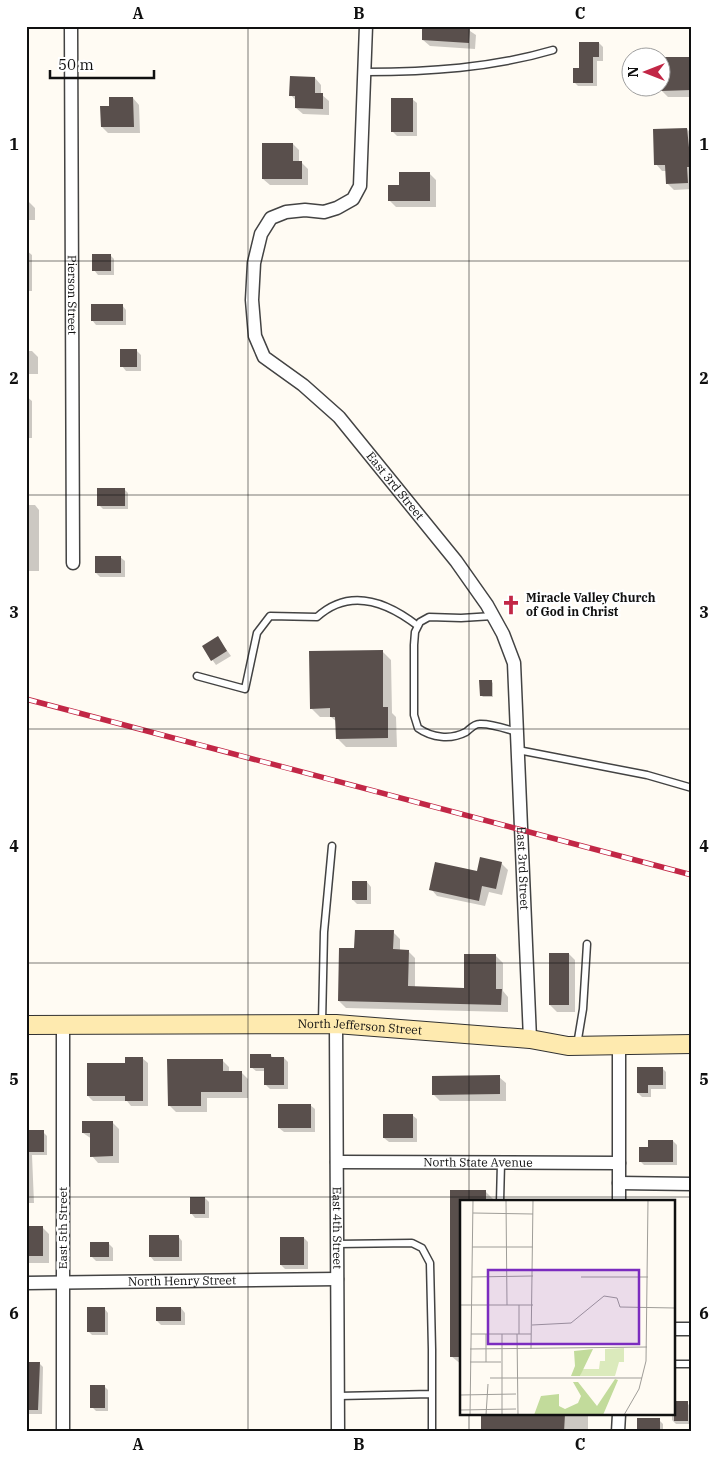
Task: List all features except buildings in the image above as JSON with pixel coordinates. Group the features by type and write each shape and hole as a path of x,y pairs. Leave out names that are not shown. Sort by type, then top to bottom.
{"street":[{"name":"Pierson Street","path":"71,26 72,562"},
{"name":"East 3rd Street","path":"366,26 360,186 353,199 337,208 324,212 305,210 286,212 271,218 261,234 254,263 252,300 255,336 264,357 303,386 339,417 456,561 493,616 503,634 514,662 530,1039"},
{"name":"North Jefferson Street","path":"26,1024 329,1024 530,1039 568,1046 692,1044"},
{"name":"East 5th Street","path":"63,1024 63,1432"},
{"name":"East 4th Street","path":"329,1024 337,1162 338,1432"},
{"path":"619,1046 619,1200"},
{"name":"North State Avenue","path":"337,1162 619,1164"},
{"path":"619,1183 692,1184"},
{"name":"North Henry Street","path":"26,1283 337,1279"},
{"path":"676,1329 692,1329"},
{"path":"618,1416 618,1432"}],"lane":[{"path":"365,72 411,72 483,66 525,58 553,50"},
{"path":"197,676 245,689 256,633 270,616 317,617 326,608 337,603 368,601 396,610 418,626"},
{"path":"493,616 430,618 420,622 415,632 414,645 414,715 418,728 427,735 441,737 460,735 476,724 517,732"},
{"path":"518,750 647,775 692,788"},
{"path":"329,1024 324,932 332,846"},
{"path":"577,1046 583,1009 586,944"},
{"path":"500,1200 501,1163"},
{"path":"337,1244 412,1243 422,1248 430,1262 432,1432"},
{"path":"676,1364 692,1364"},
{"path":"338,1396 432,1394"}],"railway":[{"path":"26,699 692,875"}],"place":[{"name":"Miracle Valley Church of God in Christ","path":"511,605"}]}
